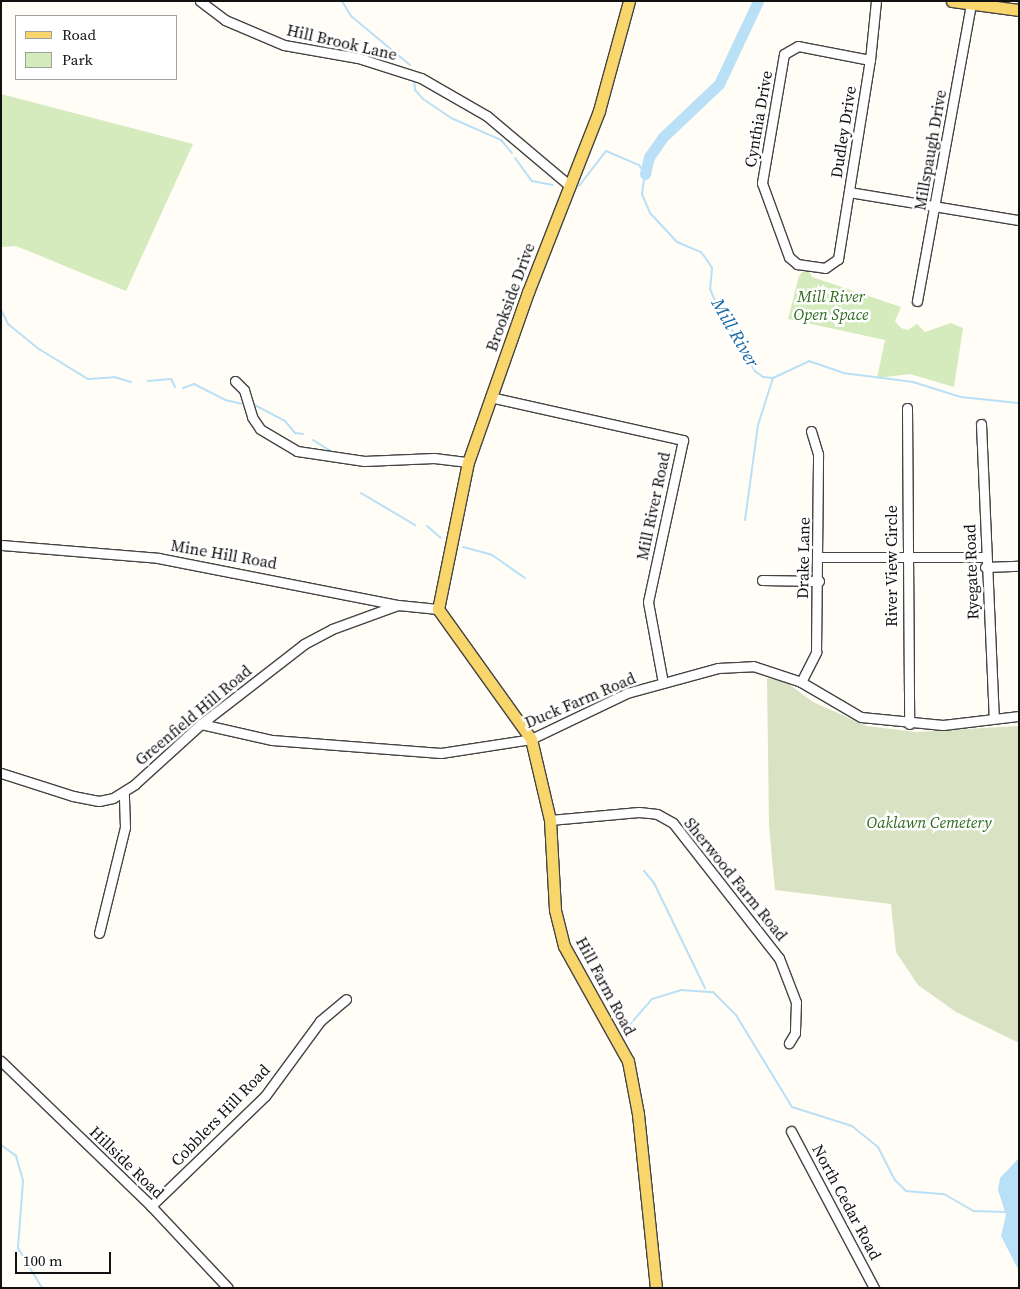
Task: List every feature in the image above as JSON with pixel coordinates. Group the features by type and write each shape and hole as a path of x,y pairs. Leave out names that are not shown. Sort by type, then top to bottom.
{"main road":[{"name":"Brookside Drive","path":"438,609 468,462 490,397 599,111 629,1"},
{"path":"952,1 971,4 1001,4 1019,10"},
{"name":"Hill Farm Road","path":"438,609 531,739 550,820 555,910 564,946 628,1061 638,1114 656,1288"}],"street":[{"name":"Hill Brook Lane","path":"200,1 226,20 284,45 358,58 421,78 487,116 570,186"},
{"name":"Dudley Drive","path":"832,266 839,255 870,60 876,1"},
{"name":"Millspaugh Drive","path":"917,301 971,4"},
{"name":"Cynthia Drive","path":"832,266 821,269 791,260 762,184 783,58 794,46 870,60"},
{"path":"849,192 935,208 1019,220"},
{"path":"235,381 244,390 252,417 260,429 297,451 364,461 434,458 468,462"},
{"name":"Mill River Road","path":"490,397 683,440 648,602 663,683"},
{"name":"River View Circle","path":"907,408 905,559 909,724"},
{"name":"Ryegate Road","path":"982,424 985,562 994,718"},
{"name":"Drake Lane","path":"801,682 816,652 820,557 818,454 812,431"},
{"name":"Mine Hill Road","path":"1,544 158,558 398,605 438,609"},
{"path":"820,557 985,562 1019,566"},
{"path":"762,580 819,582"},
{"name":"Greenfield Hill Road","path":"1,773 88,800 106,801 124,793 201,724 304,644 398,605"},
{"name":"Duck Farm Road","path":"201,724 272,740 441,753 531,739 627,693 718,668 754,666 801,682 861,717 909,724 1019,716"},
{"path":"99,933 125,827 124,793"},
{"name":"Sherwood Farm Road","path":"550,820 639,812 656,814 673,823 779,958 796,1002 794,1032 789,1043"},
{"name":"Cobblers Hill Road","path":"151,1206 265,1096 320,1021 346,999"},
{"name":"Hillside Road","path":"1,1062 151,1206 228,1288"},
{"name":"North Cedar Road","path":"791,1131 874,1288"}],"green space":[{"path":"1,94 193,144 126,291 16,246 1,247"},
{"name":"Mill River Open Space","path":"807,266 812,277 901,307 895,321 901,328 908,330 917,324 925,332 951,323 963,328 954,387 910,374 877,378 885,340 788,319 799,276"},
{"name":"Oaklawn Cemetery","path":"767,678 786,682 813,702 867,726 916,732 1019,726 1019,1043 956,1012 918,985 896,952 891,904 775,890 769,825"}],"water":[{"path":"1019,1158 1019,1271 1001,1236 1006,1215 998,1190 1000,1178"}],"waterway":[{"path":"342,1 351,16 410,65"},
{"name":"Mill River","path":"645,174 649,157 663,137 719,84 758,1"},
{"path":"414,80 415,90 423,99 451,118 501,140 512,153"},
{"name":"Mill River","path":"579,186 606,151 639,165 645,174 642,194 650,213 677,242 701,252 707,260 712,268 710,289 715,301 755,371 763,377 773,378 809,361 843,373 913,382 961,397 1019,403"},
{"path":"515,158 532,181 553,185"},
{"path":"1,310 8,324 39,349 88,379 114,377 131,382"},
{"path":"745,520 758,425 773,378"},
{"path":"148,381 171,379 175,387"},
{"path":"183,388 194,384 225,400 242,404"},
{"path":"253,404 285,421 295,433 303,434"},
{"path":"313,440 332,452"},
{"path":"361,493 415,525"},
{"path":"427,526 441,538"},
{"path":"463,547 492,555 525,578"},
{"path":"644,871 654,883 705,988"},
{"path":"625,1030 652,999 681,990 713,992 736,1015 792,1107 852,1126 878,1147 895,1180 906,1191 944,1194 974,1211 1006,1212"},
{"path":"1,1145 16,1156 23,1181 18,1248 42,1288"}]}
